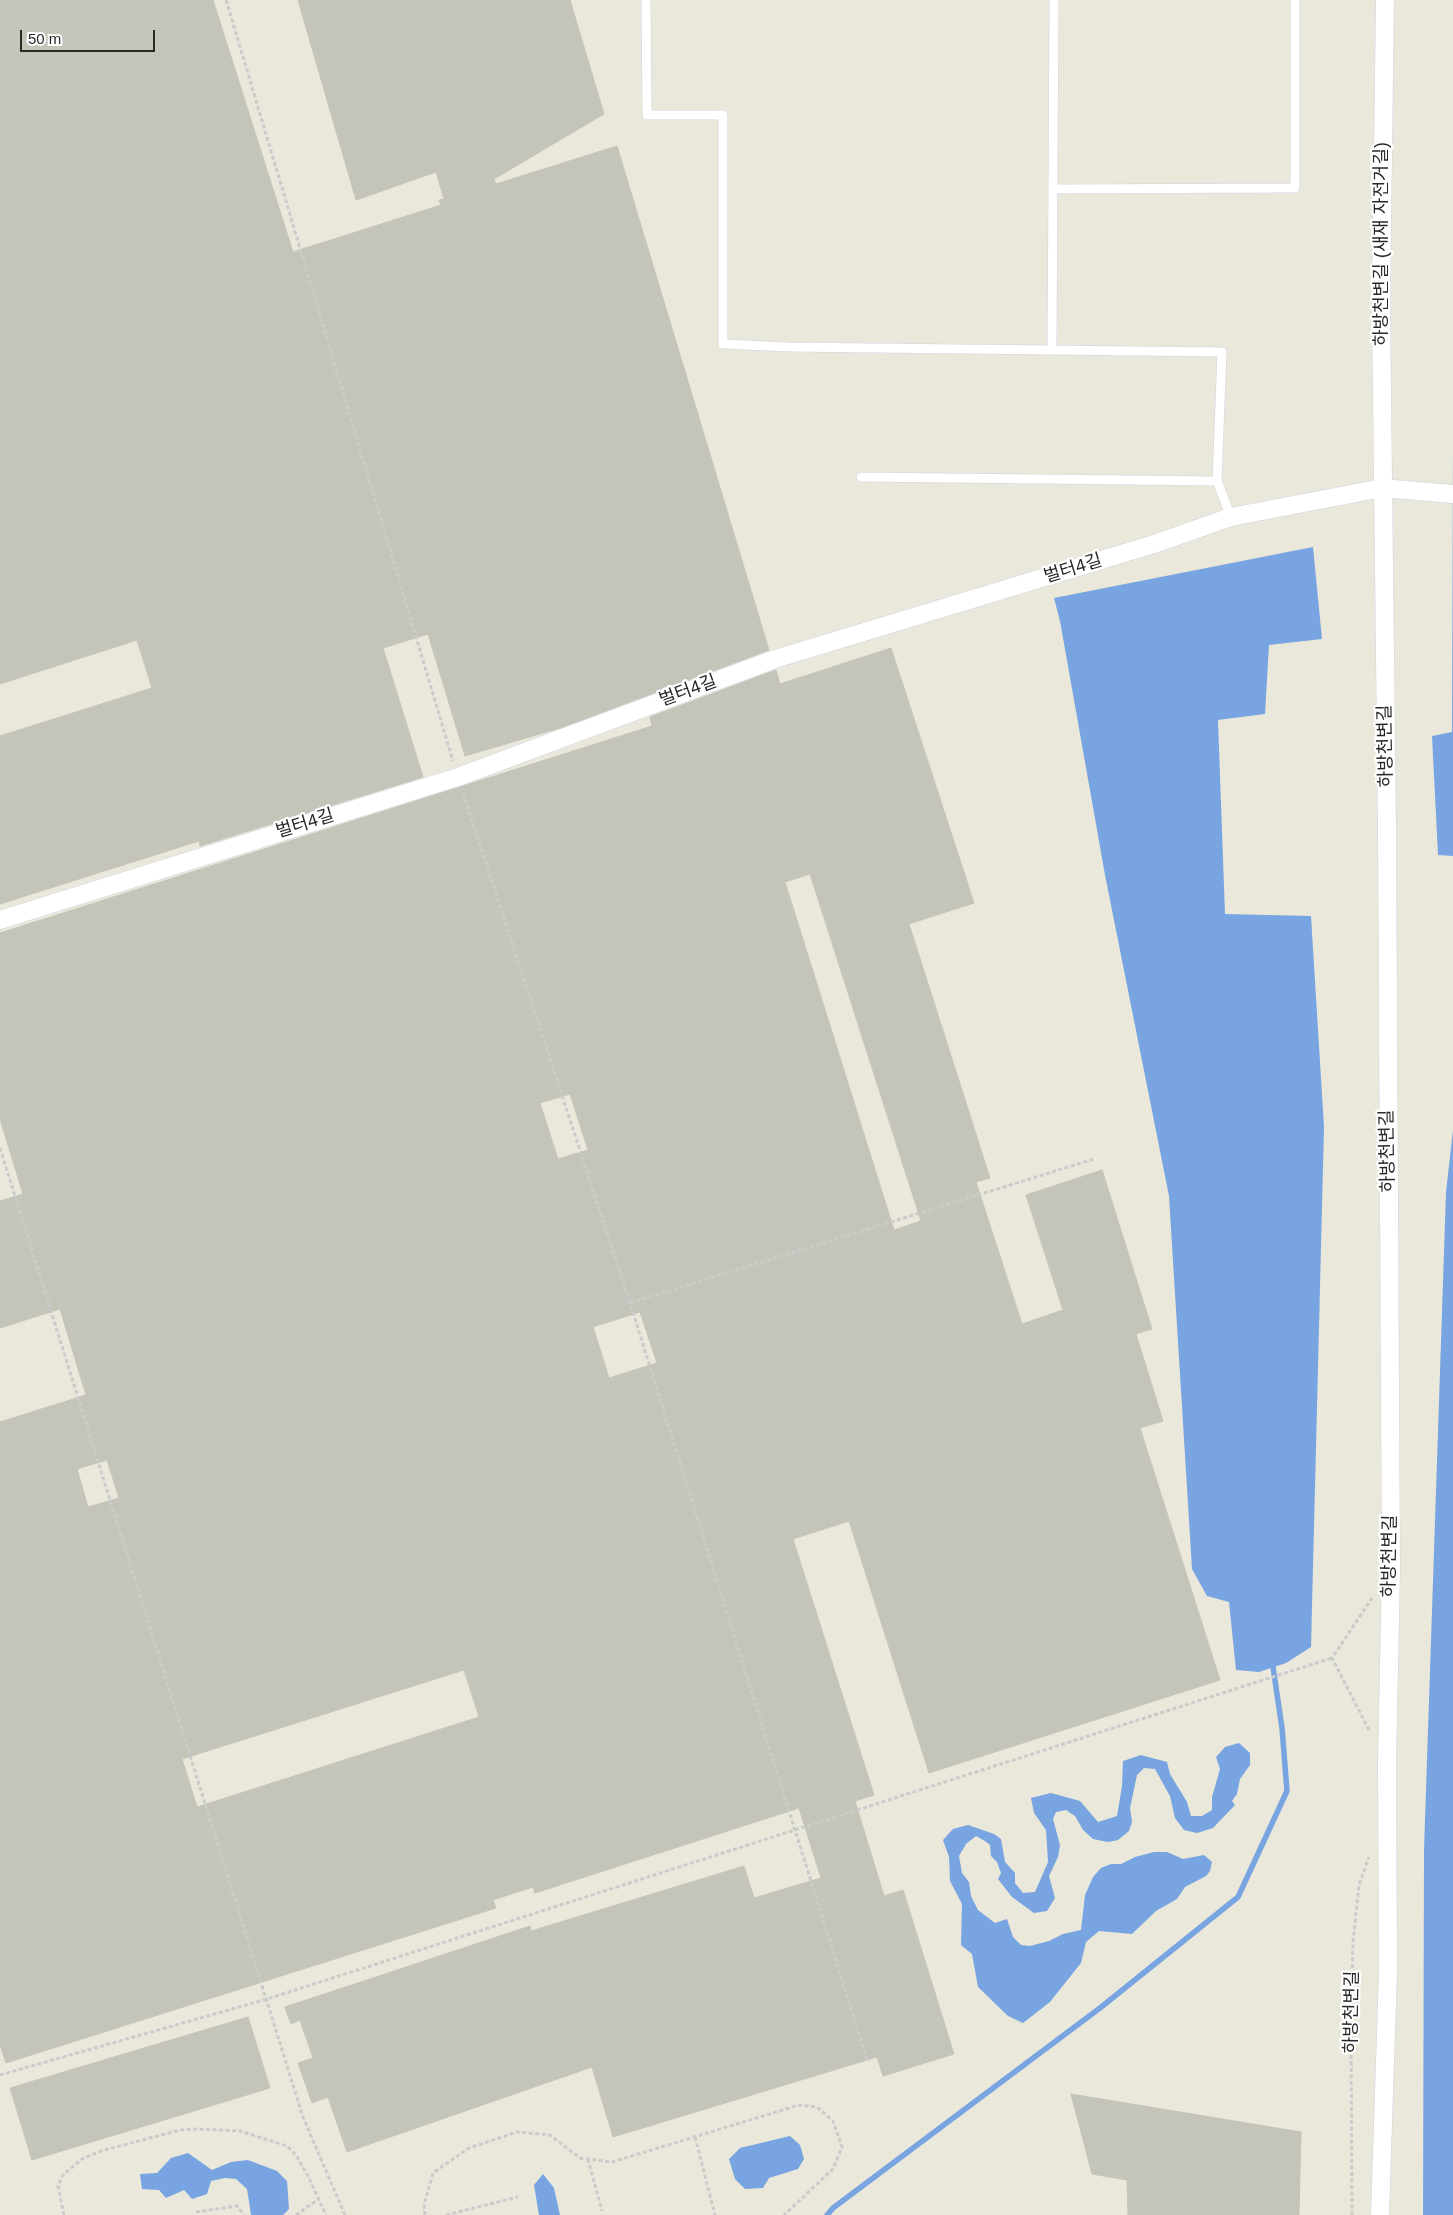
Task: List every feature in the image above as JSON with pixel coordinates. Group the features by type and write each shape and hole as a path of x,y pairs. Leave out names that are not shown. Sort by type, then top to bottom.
{"street":[{"name":"하방천변길 (새재 자전거길)","path":"1382,488 1381,302 1385,0"},
{"name":"벌터4길","path":"0,920 458,776 775,659 1154,544 1231,517 1382,488 1453,494"},
{"name":"하방천변길","path":"1380,2215 1388,1970 1387,1764 1391,1570 1387,831 1382,488"}],"lane":[{"path":"646,0 647,115 723,115 723,344 789,347 1222,352 1217,481 1231,517"},
{"path":"1052,350 1054,0"},
{"path":"1053,189 1296,188 1296,0"},
{"path":"861,476 1217,481"}],"path":[{"path":"226,0 458,776 630,1303 867,2060"},
{"path":"0,1148 303,2117 345,2215"},
{"path":"630,1303 1094,1159"},
{"path":"0,2075 267,1999 1332,1658 1375,1594"},
{"path":"1332,1658 1373,1737"},
{"name":"하방천변길","path":"1352,2215 1351,2027 1353,1942 1359,1885 1371,1853"},
{"path":"424,2215 424,2205 433,2173 469,2148 517,2132 550,2135 580,2158 612,2162 798,2105 817,2107 832,2120 842,2147 833,2169 784,2215"},
{"path":"64,2215 58,2186 63,2175 82,2159 101,2151 180,2130 196,2129 240,2131 287,2146 296,2155 326,2215"},
{"path":"695,2136 715,2215"},
{"path":"588,2159 602,2211"},
{"path":"446,2215 518,2197"},
{"path":"296,2215 318,2199"},
{"path":"196,2212 237,2206 244,2215"}],"water":[{"path":"1453,448 1453,856 1438,855 1432,736 1452,732"},
{"path":"1313,547 1322,639 1269,645 1265,714 1218,720 1225,914 1311,916 1324,1127 1311,1647 1286,1663 1259,1672 1236,1670 1229,1602 1207,1596 1192,1569 1169,1196 1105,875 1060,621 1054,598"},
{"path":"1453,1130 1453,2215 1423,2215 1424,1850 1446,1192"},
{"path":"1239,1743 1250,1753 1250,1765 1240,1779 1237,1794 1232,1801 1235,1805 1213,1828 1197,1833 1184,1830 1175,1818 1170,1796 1155,1769 1144,1768 1137,1775 1130,1808 1132,1822 1129,1831 1118,1840 1108,1842 1093,1839 1083,1830 1075,1816 1066,1810 1056,1812 1053,1819 1060,1845 1058,1857 1049,1876 1055,1898 1047,1911 1034,1913 1012,1897 998,1879 1001,1873 997,1862 991,1856 990,1845 976,1836 966,1844 959,1856 962,1873 969,1882 971,1896 978,1910 995,1923 1007,1919 1013,1937 1021,1945 1030,1946 1049,1941 1063,1934 1081,1930 1085,1895 1093,1877 1101,1868 1111,1864 1121,1864 1135,1857 1154,1852 1167,1852 1183,1859 1204,1855 1212,1862 1210,1871 1206,1876 1185,1887 1177,1899 1156,1911 1132,1934 1099,1931 1086,1942 1081,1963 1050,2002 1023,2023 1008,2016 978,1987 972,1954 961,1945 962,1904 950,1881 949,1857 943,1840 953,1829 968,1825 994,1834 1001,1839 1005,1862 1015,1873 1015,1883 1023,1893 1035,1892 1048,1862 1046,1830 1034,1813 1031,1798 1051,1793 1080,1801 1098,1822 1117,1816 1122,1786 1123,1761 1141,1755 1167,1762 1170,1774 1187,1802 1191,1816 1202,1816 1212,1810 1212,1797 1220,1769 1216,1757 1225,1747"},
{"path":"790,2136 800,2145 804,2159 798,2169 769,2178 763,2188 745,2189 735,2179 729,2159 740,2148"},
{"path":"188,2153 212,2170 231,2162 248,2160 277,2171 287,2181 289,2209 283,2215 251,2215 247,2189 236,2179 225,2178 211,2181 207,2194 192,2199 184,2190 166,2198 159,2190 142,2189 140,2174 157,2173 171,2158"},
{"path":"543,2174 554,2188 560,2215 539,2215 534,2185"}],"building":[{"path":"0,0 213,0 293,252 441,205 439,200 444,199 436,172 356,200 298,0 570,0 604,114 494,179 496,184 617,146 769,650 560,728 465,756 428,634 383,648 423,777 200,846 199,841 0,904 0,736 152,688 137,640 0,684"},
{"path":"891,648 974,903 909,924 990,1178 976,1182 1022,1324 1063,1310 1026,1195 1102,1170 1152,1329 1136,1334 1163,1421 1140,1428 1220,1680 929,1773 849,1521 793,1539 874,1795 855,1801 884,1896 903,1890 954,2054 883,2076 877,2057 613,2137 592,2067 347,2152 328,2097 312,2103 298,2063 313,2058 300,2020 291,2024 285,2007 530,1926 531,1931 744,1866 754,1898 821,1878 799,1808 535,1893 533,1887 493,1900 496,1908 6,2063 0,2045 0,1422 86,1395 60,1309 0,1328 0,1201 23,1194 0,1119 0,933 652,726 650,717 776,670 780,684","holes":["810,874 921,1221 894,1230 785,882","570,1094 588,1150 558,1159 540,1103","640,1312 657,1363 609,1378 593,1327","107,1460 119,1498 88,1507 77,1469","464,1670 479,1717 197,1807 182,1759"]},
{"path":"248,2017 270,2088 32,2160 10,2088"},
{"path":"1071,2094 1301,2132 1299,2215 1128,2215 1127,2180 1092,2174"}],"waterway":[{"path":"827,2215 833,2208 1100,2008 1238,1897 1287,1791 1282,1728 1273,1667"}]}
